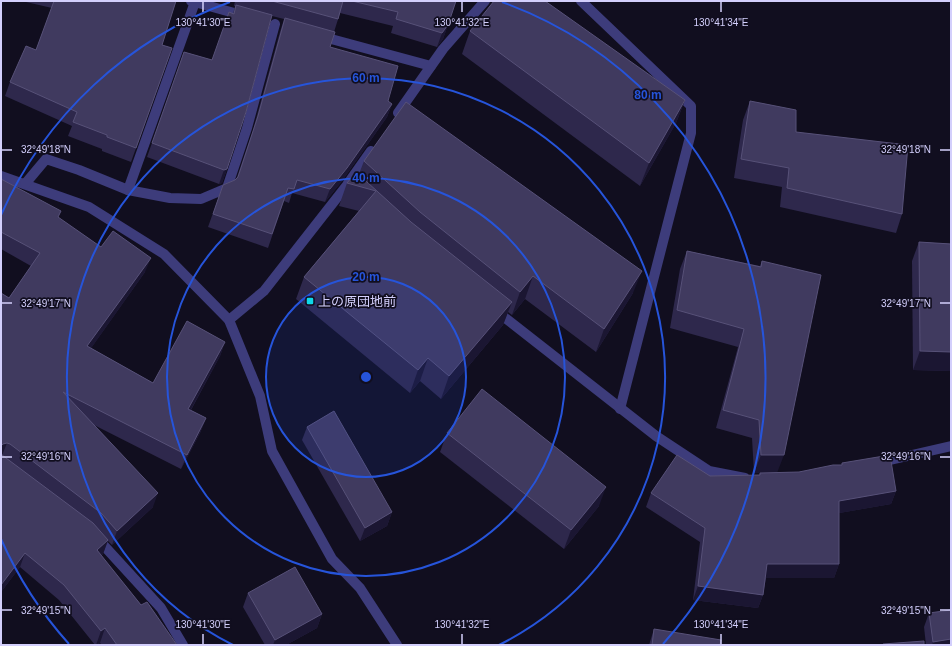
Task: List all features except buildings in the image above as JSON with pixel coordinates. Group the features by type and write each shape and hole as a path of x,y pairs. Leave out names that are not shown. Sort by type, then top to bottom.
{"street":[{"path":"391,123 443,49 485,1"},
{"path":"581,1 691,106 691,133 620,409"},
{"path":"128,190 193,2 253,18"},
{"path":"24,184 46,159 79,170 128,190 170,198 201,199 228,188 247,128 275,24"},
{"path":"312,34 431,66"},
{"path":"229,320 264,291 350,188 378,141"},
{"path":"1,176 89,207 164,254 229,320 260,396 272,451 332,559 360,588 397,645"},
{"path":"489,305 620,409 656,436 709,471 755,480"},
{"path":"870,464 951,446"},
{"path":"86,528 161,608 183,645"}],"place":[{"name":"上の原団地前","path":"310,301"}]}
